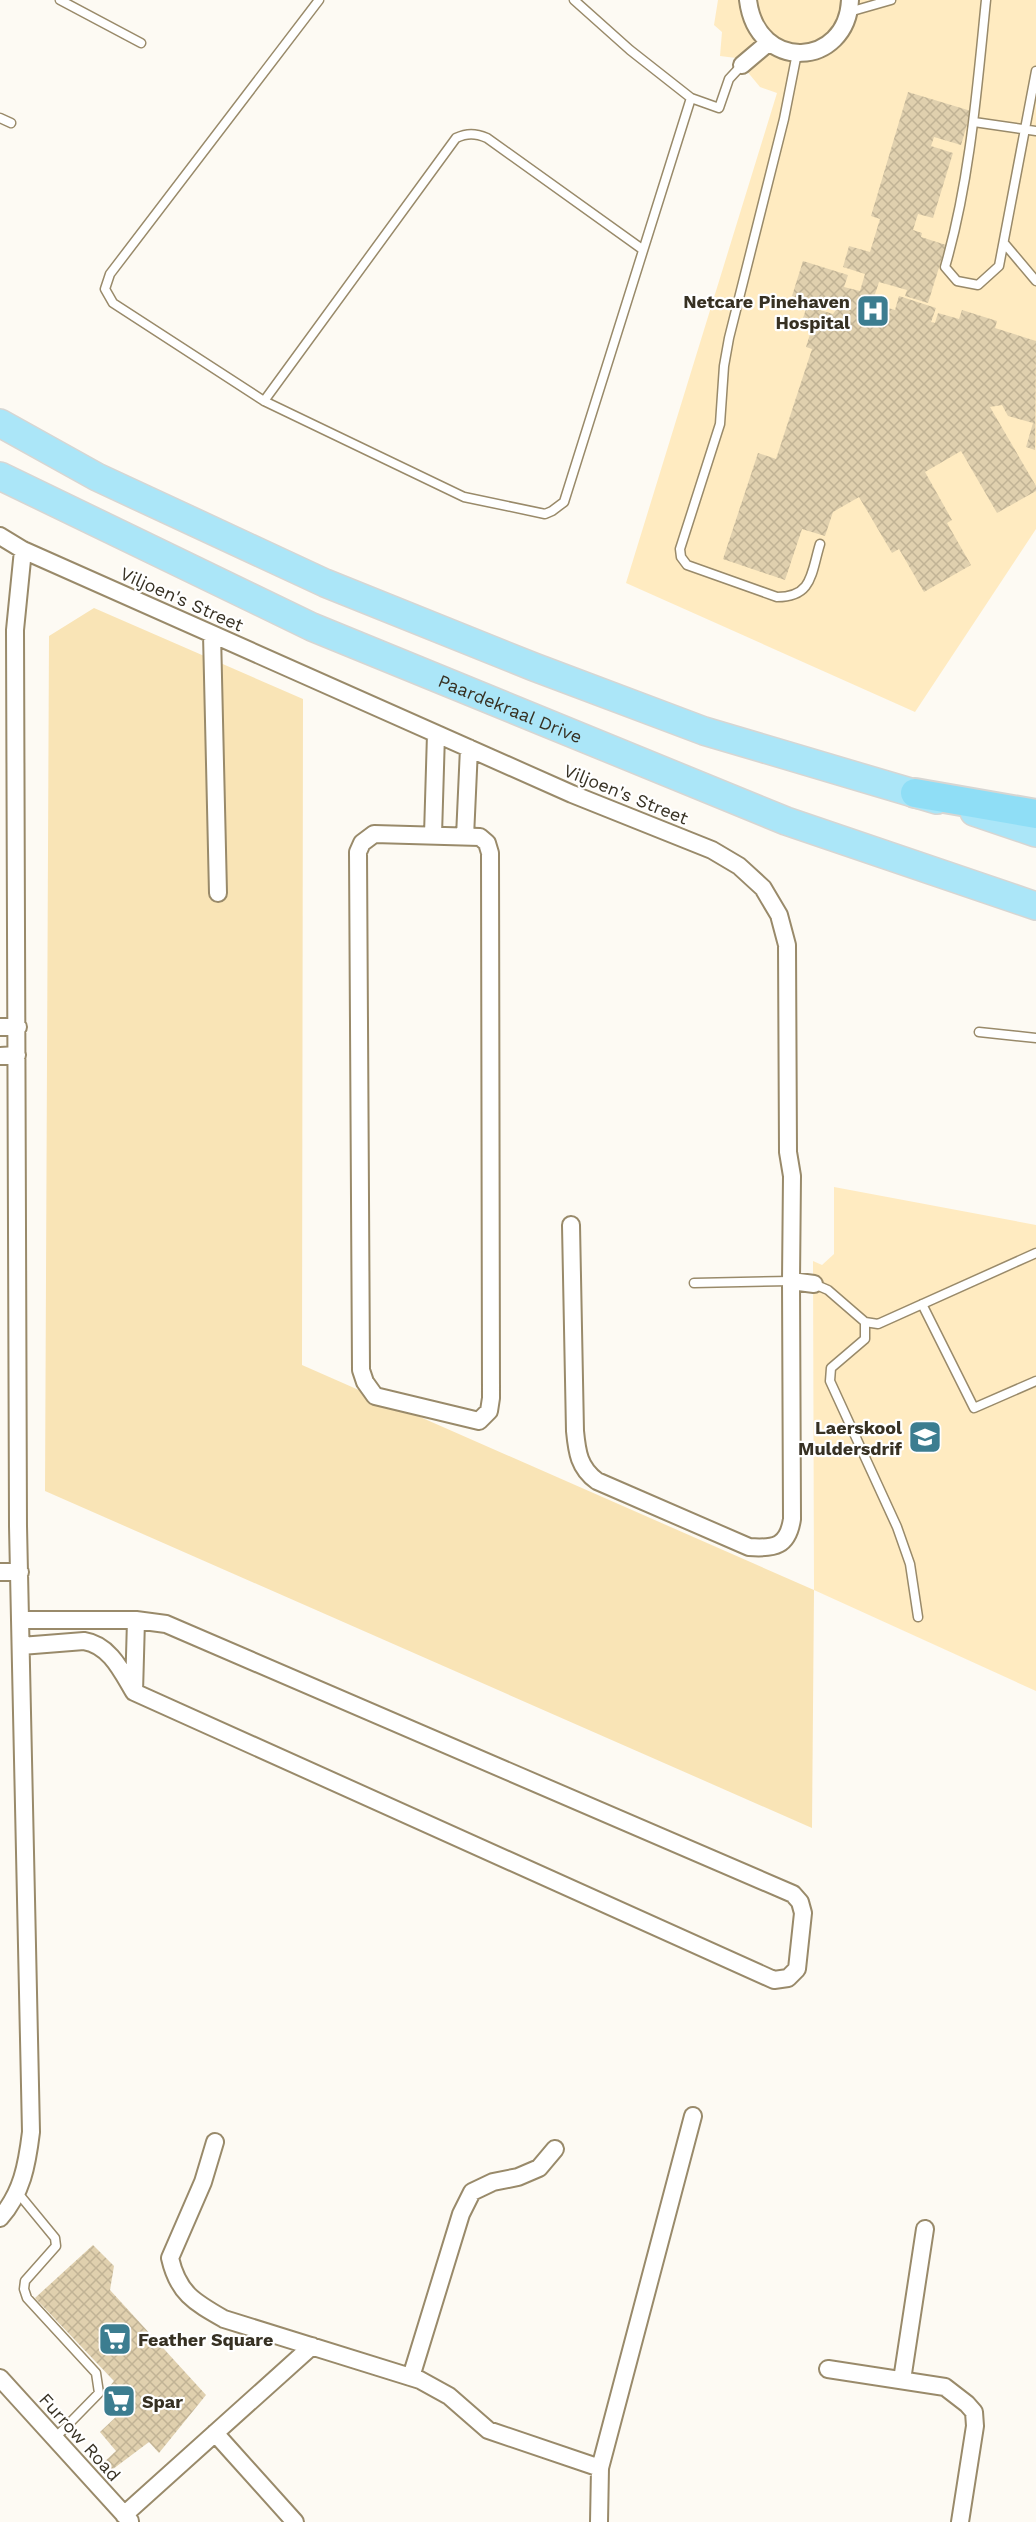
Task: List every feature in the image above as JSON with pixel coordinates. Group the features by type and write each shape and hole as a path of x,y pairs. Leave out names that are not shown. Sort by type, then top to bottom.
{"highway":[{"path":"915,793 1036,814"}],"main road":[{"path":"0,423 97,477 325,583 534,667 704,731 915,793 1036,832"},
{"path":"0,435 59,465 97,477"},
{"name":"Paardekraal Drive","path":"0,476 312,627 786,821 1036,906"}],"street":[{"path":"748,0 753,24 768,43 782,50 797,53 825,46 836,37 844,26 849,6"},
{"path":"742,65 768,43"},
{"name":"Viljoen's Street","path":"0,536 23,550 572,795 712,850 740,866 763,888 779,915 787,945 788,1152 792,1176 791,1525 790,1532 783,1541 775,1546 749,1546 597,1481 588,1475 577,1453 575,1431 571,1225"},
{"path":"0,2218 18,2193 28,2162 31,2132 20,1572 15,630 23,550"},
{"path":"212,634 218,893"},
{"path":"433,836 436,734"},
{"path":"465,837 469,748"},
{"path":"374,834 465,837 480,837 487,843 490,853 491,1398 489,1411 479,1421 375,1396 365,1382 361,1370 358,852 362,843 374,834"},
{"path":"0,1027 18,1027"},
{"path":"0,1056 18,1055"},
{"path":"791,1281 814,1284"},
{"path":"0,1572 20,1572"},
{"path":"21,1620 136,1620 166,1624 793,1894 800,1902 803,1913 797,1970 788,1978 774,1980 134,1692 110,1655 94,1642 21,1646"},
{"path":"64,1643 66,1620"},
{"path":"134,1692 136,1620"},
{"path":"599,2522 600,2468 693,2116"},
{"path":"215,2142 203,2182 170,2258 180,2288 196,2303 224,2319 411,2377 448,2396 488,2430 600,2468"},
{"path":"411,2377 461,2214 472,2192 493,2182 518,2177 539,2168 555,2150"},
{"path":"902,2380 925,2229"},
{"path":"128,2518 215,2433 312,2346"},
{"path":"828,2369 945,2387 959,2395 974,2412 975,2426 960,2522"},
{"name":"Furrow Road","path":"0,2378 128,2518"},
{"path":"215,2433 296,2522"}],"lane":[{"path":"60,0 141,43"},
{"path":"319,0 110,274 105,289 113,303 264,401 464,497 535,514 552,512 564,502 691,98"},
{"path":"574,0 630,50 691,98 719,108 729,79 742,65"},
{"path":"849,6 891,0"},
{"path":"986,0 974,122 955,229 945,267 957,281 978,285 993,275 999,267 1031,130 1036,71"},
{"path":"797,53 784,119 729,338 724,366 720,424 680,549 681,557 687,565 777,597 790,597 801,592 808,584 820,544"},
{"path":"0,118 11,123"},
{"path":"974,122 1031,130"},
{"path":"264,401 456,138 465,134 486,138 642,249"},
{"path":"1004,243 1036,281"},
{"path":"979,1032 1036,1038"},
{"path":"814,1284 828,1290 864,1322 878,1324 1036,1253"},
{"path":"694,1283 791,1281"},
{"path":"922,1304 974,1408 1036,1381"},
{"path":"864,1322 865,1339 831,1368 830,1381 897,1527 910,1564 918,1617"},
{"path":"18,2193 55,2238 56,2246 25,2281 24,2289 27,2298 96,2373 99,2383 99,2393 55,2438"}],"shaded area":[{"name":"Netcare Pinehaven Hospital","path":"718,0 1036,0 1036,529 915,712 626,583 777,93 760,87 736,58 720,56 722,32 714,25"},
{"path":"94,608 303,699 302,1365 814,1590 812,1828 45,1491 49,636"},
{"name":"Laerskool Muldersdrif","path":"834,1187 1036,1225 1036,1691 814,1590 813,1261 822,1265 834,1254"}],"building":[{"path":"908,92 971,111 961,145 934,137 931,146 953,153 933,218 918,214 913,230 922,233 921,237 946,245 928,303 905,296 907,290 879,282 872,303 895,310 899,296 936,308 931,322 935,323 938,313 959,319 962,310 997,321 995,328 1036,341 1035,450 1026,447 1033,423 1008,416 1002,405 990,407 1036,486 1036,491 997,513 961,451 925,472 952,520 947,523 971,565 924,592 899,549 892,553 859,497 833,512 825,536 802,529 785,580 723,559 758,453 776,459 812,349 806,347 811,331 800,327 807,306 833,314 836,310 792,296 803,261 848,275 844,287 860,291 865,274 843,267 849,246 870,252 880,219 871,216"},
{"name":"Feather Square","path":"93,2245 114,2266 110,2290 206,2395 159,2453 149,2442 109,2472 103,2463 116,2451 100,2432 119,2414 102,2395 114,2381 35,2298"}],"place":[{"name":"Netcare Pinehaven Hospital","path":"873,311"},
{"name":"Laerskool Muldersdrif","path":"925,1437"},
{"name":"Feather Square","path":"115,2339"},
{"name":"Spar","path":"119,2401"}]}
